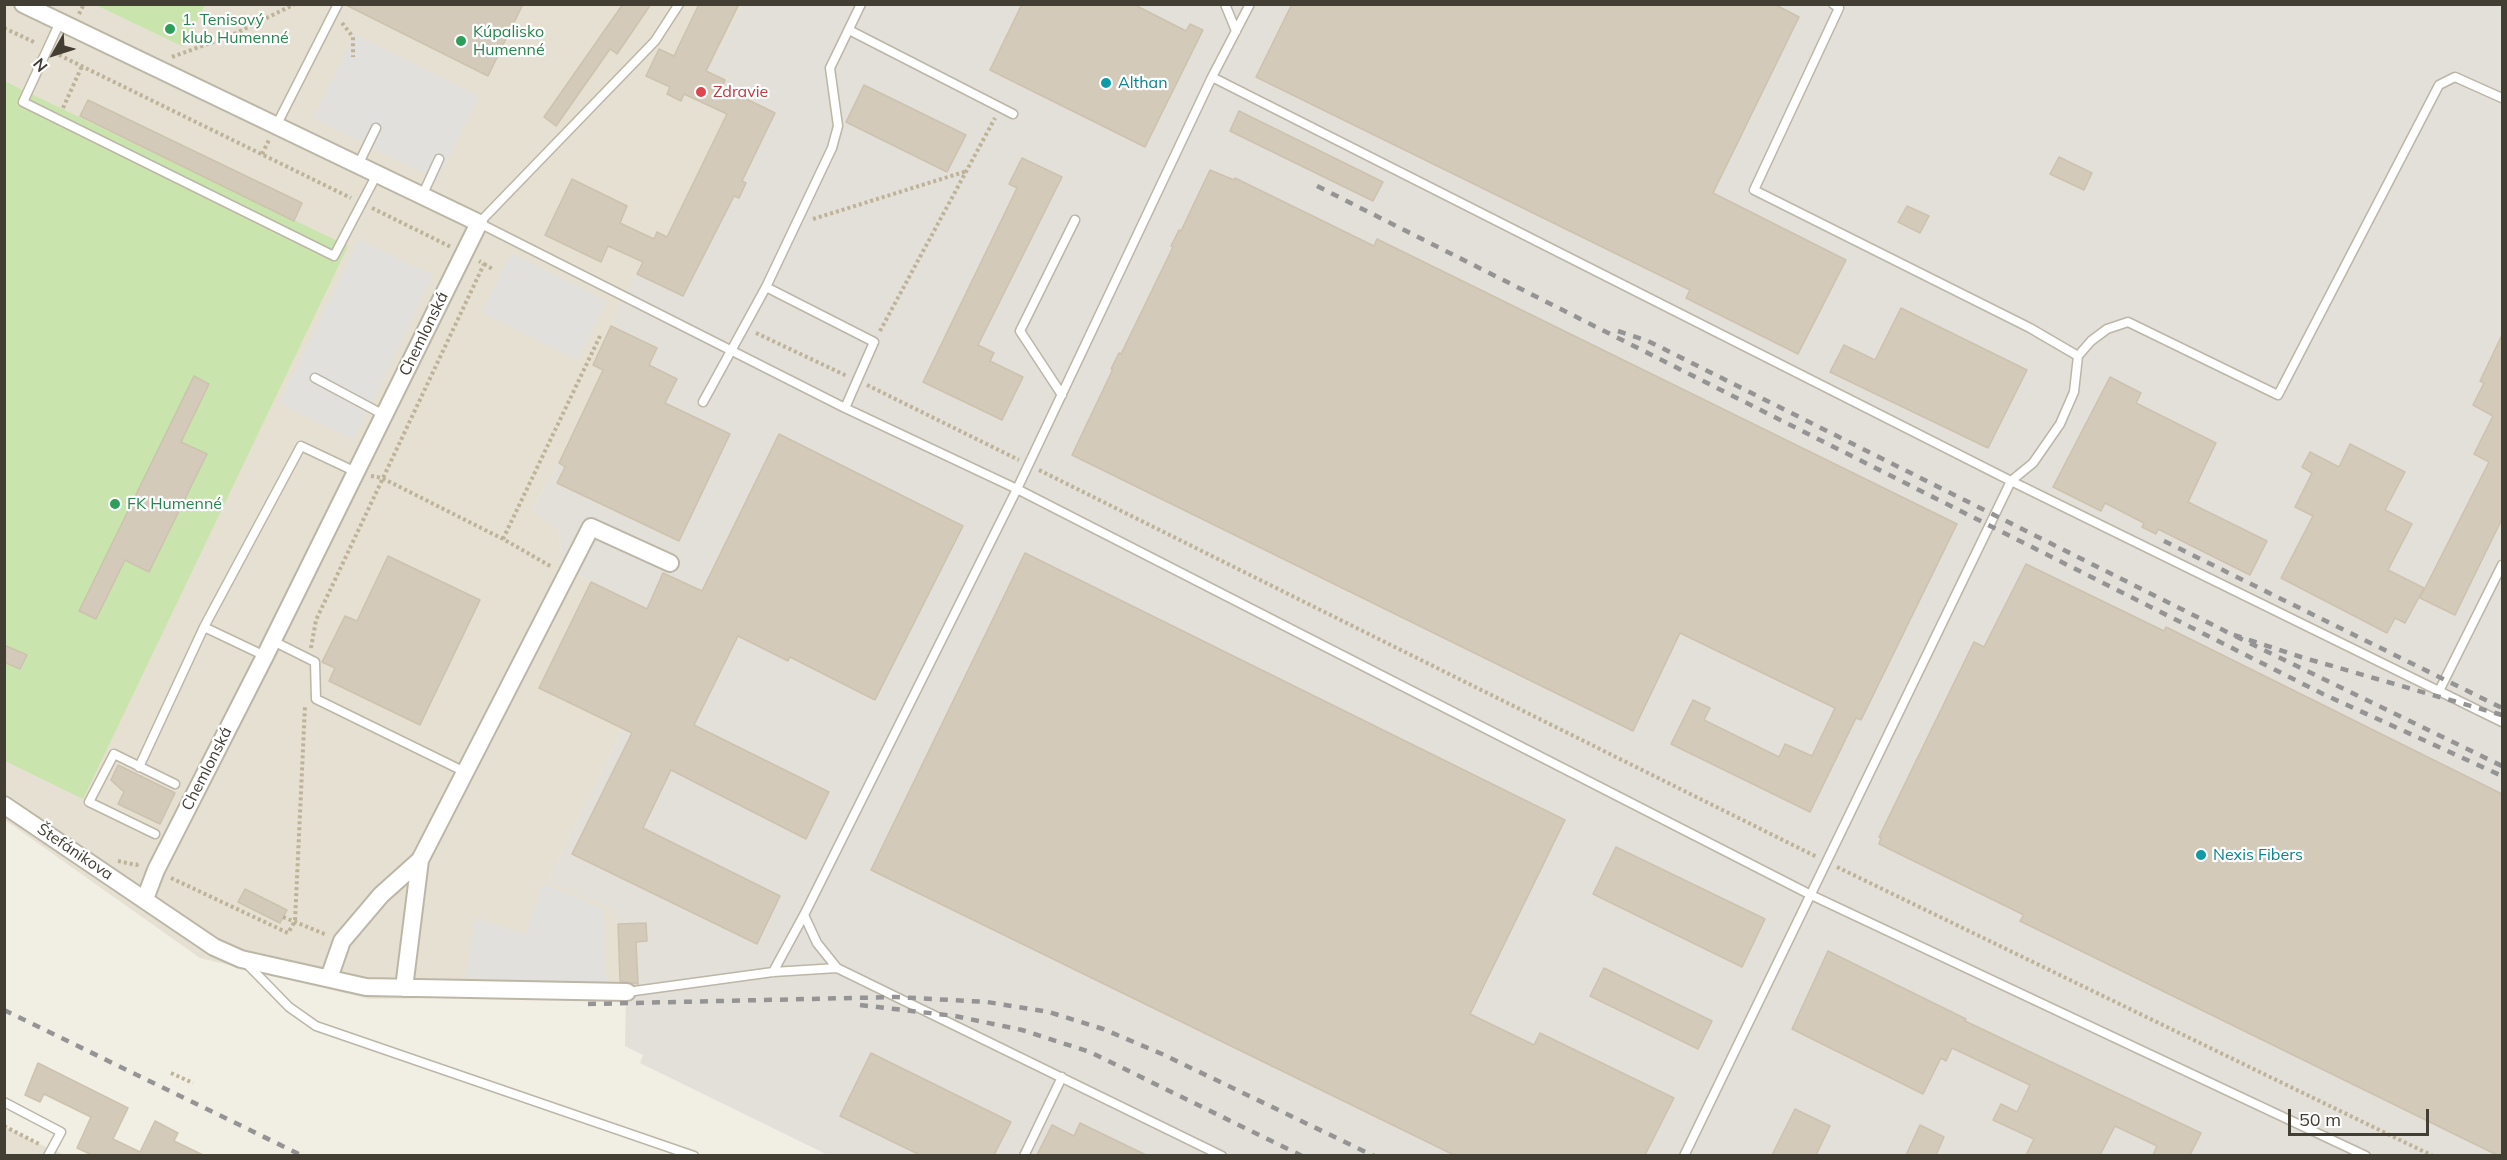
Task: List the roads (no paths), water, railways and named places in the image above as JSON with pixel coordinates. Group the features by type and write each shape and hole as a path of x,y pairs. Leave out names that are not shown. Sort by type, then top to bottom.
{"street":[{"path":"23,4 479,223"},
{"name":"Chemlonská","path":"145,899 156,870 269,648 479,223"},
{"path":"404,988 420,860 591,528 670,563"},
{"name":"Štefánikova","path":"4,806 214,947 241,959 366,987 627,992"},
{"path":"329,978 342,941 381,895 420,860"}],"lane":[{"path":"679,4 655,41 479,223 845,408 1017,489 1811,895 2366,1155"},
{"path":"703,402 766,287 835,137 838,126 830,68 861,4"},
{"path":"1225,4 1236,31"},
{"path":"773,972 804,915 1029,465 1212,77 1250,4"},
{"path":"1833,4 1839,8 1754,190 2030,328 2078,356"},
{"path":"276,126 336,8"},
{"path":"60,22 23,102 334,256 377,174"},
{"path":"849,30 1013,114"},
{"path":"1212,77 2012,481 2502,722"},
{"path":"1684,1155 2012,481 2033,463 2060,424 2074,392 2078,356 2091,341 2107,329 2128,322 2278,395 2439,85 2454,77 2502,98"},
{"path":"358,165 376,128"},
{"path":"422,196 439,159"},
{"path":"1062,395 1020,331 1075,220"},
{"path":"766,287 874,342 845,408"},
{"path":"315,378 384,415"},
{"path":"140,767 204,627 301,446 356,472"},
{"path":"2439,692 2502,565"},
{"path":"204,627 315,662 316,699 465,772"},
{"path":"155,834 89,802 114,754 175,784"},
{"path":"804,915 817,944 837,968 1222,1155"},
{"path":"241,959 289,1007 316,1026 694,1155"},
{"path":"627,992 773,972 837,968"},
{"path":"1024,1155 1062,1077"},
{"path":"4,1102 60,1131 49,1153"}],"railway":[{"path":"1317,186 2323,694 2502,776"},
{"path":"1618,331 1648,341 2231,634"},
{"path":"2164,541 2502,708"},
{"path":"2502,715 2301,657 2231,634 2502,766"},
{"path":"588,1004 896,997 987,1002 1049,1012 1103,1029 1162,1054 1374,1156"},
{"path":"860,1005 955,1016 1022,1030 1090,1052 1302,1156"},
{"path":"4,1010 303,1156"}],"place":[{"name":"1. Tenisový klub Humenné","path":"170,29"},
{"name":"Kúpalisko Humenné","path":"461,41"},
{"name":"Althan","path":"1106,83"},
{"name":"Zdravie","path":"701,92"},
{"name":"FK Humenné","path":"115,504"},
{"name":"Nexis Fibers","path":"2201,855"}]}
